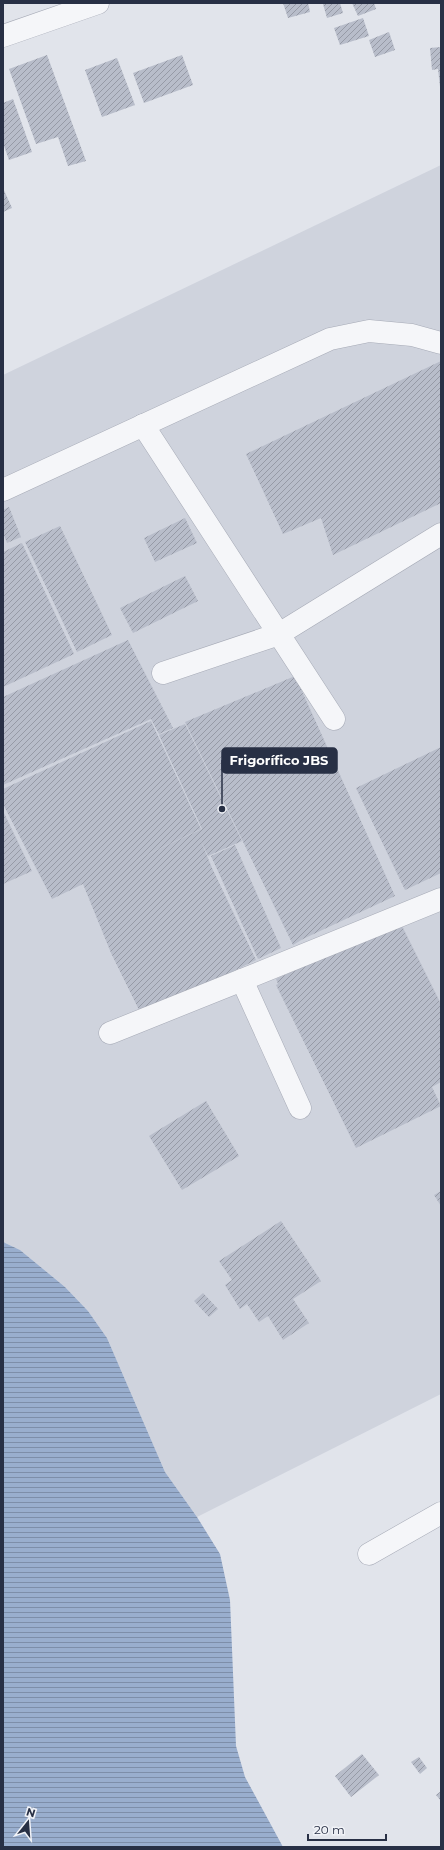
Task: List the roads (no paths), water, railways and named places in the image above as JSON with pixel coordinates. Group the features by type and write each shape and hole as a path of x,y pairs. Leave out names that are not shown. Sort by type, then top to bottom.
{"street":[{"path":"3,36 98,3"},
{"path":"3,490 330,339 370,331 412,335 441,343"},
{"path":"143,425 334,719"},
{"path":"163,673 279,634 441,534"},
{"path":"110,1033 441,899"},
{"path":"242,980 300,1108"},
{"path":"369,1554 441,1513"}],"water":[{"path":"3,1242 20,1250 65,1287 88,1311 107,1338 165,1472 197,1517 220,1554 230,1600 236,1746 245,1777 283,1847 3,1847"}],"place":[{"name":"Frigorífico JBS","path":"222,809"}]}
